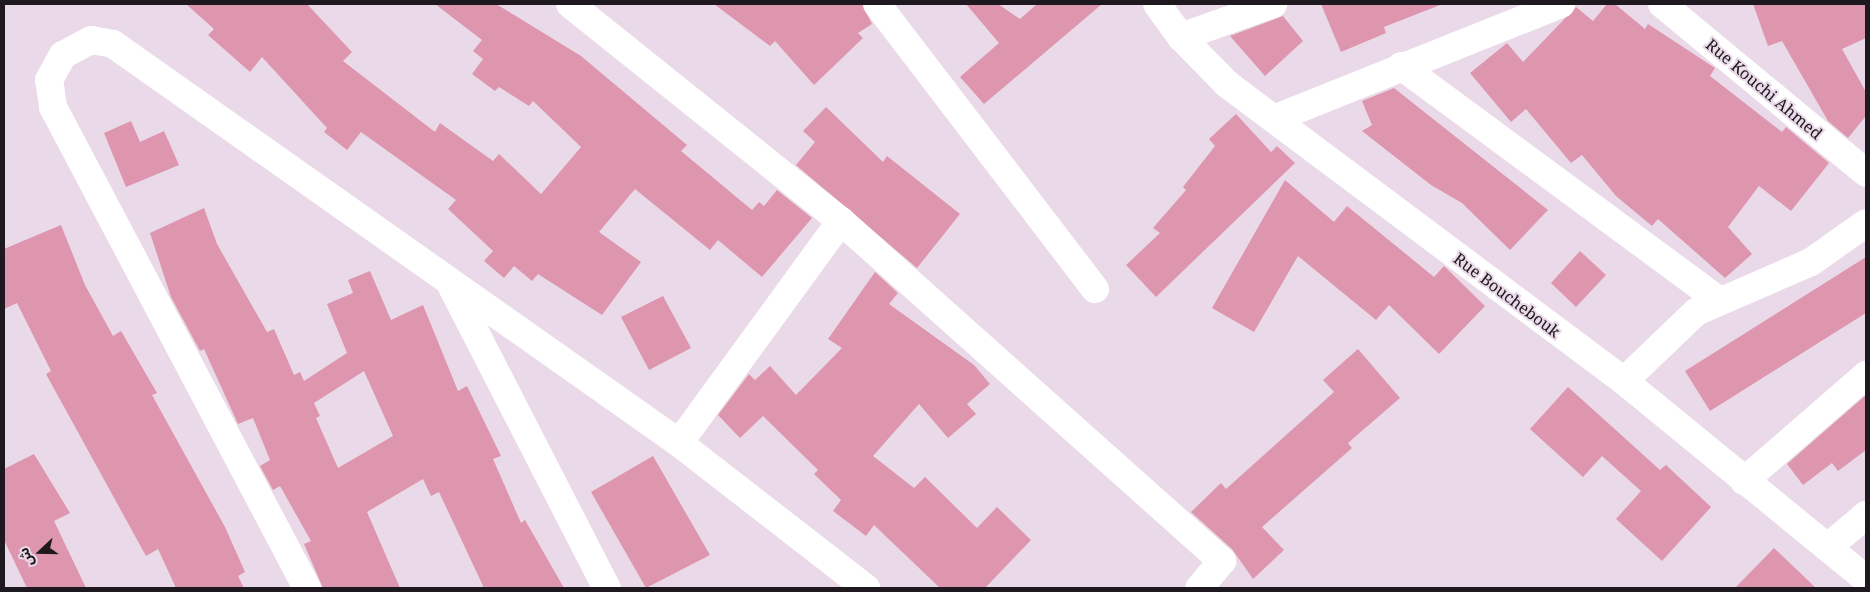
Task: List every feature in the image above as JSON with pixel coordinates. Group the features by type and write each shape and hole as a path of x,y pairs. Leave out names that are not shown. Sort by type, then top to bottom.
{"street":[{"path":"570,4 842,221 1222,561 1199,588"},
{"path":"877,4 1095,289"},
{"name":"Rue Bouchebouk","path":"1157,4 1181,37 1227,84 1276,118 1624,381 1866,579"},
{"path":"1181,37 1273,4"},
{"path":"1276,118 1401,66 1561,4"},
{"name":"Rue Kouchi Ahmed","path":"1662,4 1866,173"},
{"path":"307,588 53,107 49,80 63,55 91,40 113,44 451,285 679,444 866,588"},
{"path":"1401,66 1718,300"},
{"path":"679,444 842,221"},
{"path":"1624,381 1683,322 1718,300 1811,262 1866,223"},
{"path":"451,285 606,588"},
{"path":"1744,481 1866,375"},
{"path":"1828,547 1866,515"}],"building":[{"path":"186,4 307,4 352,52 343,61 435,132 440,123 493,161 499,154 541,194 581,147 533,101 529,106 499,87 495,91 472,74 483,59 473,51 482,40 435,4 496,4 581,56 687,145 681,151 752,210 759,202 764,206 777,190 812,218 762,277 718,240 710,250 635,189 599,232 641,262 602,315 538,274 532,281 514,266 504,278 484,261 493,251 448,209 456,200 361,132 347,150 324,132 327,128 262,57 250,72 208,35 214,29"},
{"path":"714,4 862,4 872,24 858,33 863,38 814,85 775,41 770,46"},
{"path":"966,4 998,4 1020,19 1037,4 1102,4 984,104 960,77 999,43"},
{"path":"1321,4 1440,5 1384,27 1386,33 1341,52"},
{"path":"1607,4 1615,4 1645,29 1648,24 1715,68 1710,76 1782,132 1786,127 1829,163 1791,211 1759,186 1728,227 1752,254 1725,278 1658,219 1652,226 1616,196 1582,155 1571,163 1526,109 1511,122 1470,73 1507,43 1523,62 1576,7 1593,21"},
{"path":"1753,4 1866,4 1866,38 1842,49 1866,92 1866,116 1848,138 1828,121 1782,41 1768,46"},
{"path":"1283,16 1303,41 1265,76 1230,36"},
{"path":"1394,88 1548,210 1510,250 1462,203 1431,185 1362,131 1372,125 1362,101"},
{"path":"826,107 883,162 887,156 960,214 917,268 796,165 815,142 803,131"},
{"path":"1236,114 1271,152 1277,146 1295,163 1156,297 1126,265 1160,233 1153,228 1186,190 1183,187 1215,146 1209,139"},
{"path":"131,121 140,142 164,131 179,165 126,187 104,133"},
{"path":"1285,180 1334,222 1347,206 1434,277 1444,266 1485,306 1439,354 1389,305 1376,320 1298,256 1254,332 1212,308"},
{"path":"204,208 217,244 267,332 274,329 294,375 300,372 304,381 347,353 327,304 353,293 348,280 370,271 391,320 423,305 458,391 467,386 501,456 493,459 521,523 525,520 564,588 484,588 439,492 431,496 423,479 367,512 400,588 323,588 304,544 311,541 280,486 273,490 260,466 270,460 253,418 238,424 204,349 200,351 171,297 150,233","holes":["364,371 393,436 338,468 316,418 320,416 314,403"]},
{"path":"61,225 85,285 113,336 121,331 157,393 152,395 225,527 245,572 238,576 244,588 176,588 158,549 146,556 46,374 51,371 17,303 4,309 4,249"},
{"path":"1580,251 1606,275 1576,307 1551,283"},
{"path":"1866,257 1866,313 1710,411 1685,371"},
{"path":"875,272 898,293 889,304 974,365 990,384 967,404 976,414 948,438 919,404 873,456 914,488 925,477 977,528 997,507 1031,540 985,588 940,588 874,525 866,536 833,511 841,500 814,474 818,470 763,416 740,438 718,415 749,374 755,380 770,366 796,395 842,348 828,339"},
{"path":"663,296 691,348 649,370 621,317"},
{"path":"1358,349 1400,398 1348,443 1352,448 1262,527 1284,550 1253,579 1232,549 1191,512 1221,483 1226,489 1334,392 1323,380"},
{"path":"1568,387 1660,470 1666,465 1711,507 1662,561 1616,519 1641,491 1602,456 1583,477 1530,429"},
{"path":"1866,395 1866,450 1838,471 1832,463 1803,485 1787,464"},
{"path":"34,454 70,513 54,521 86,588 27,588 4,540 4,469"},
{"path":"653,456 710,555 646,588 591,492"},
{"path":"1774,548 1816,588 1735,588"}]}
